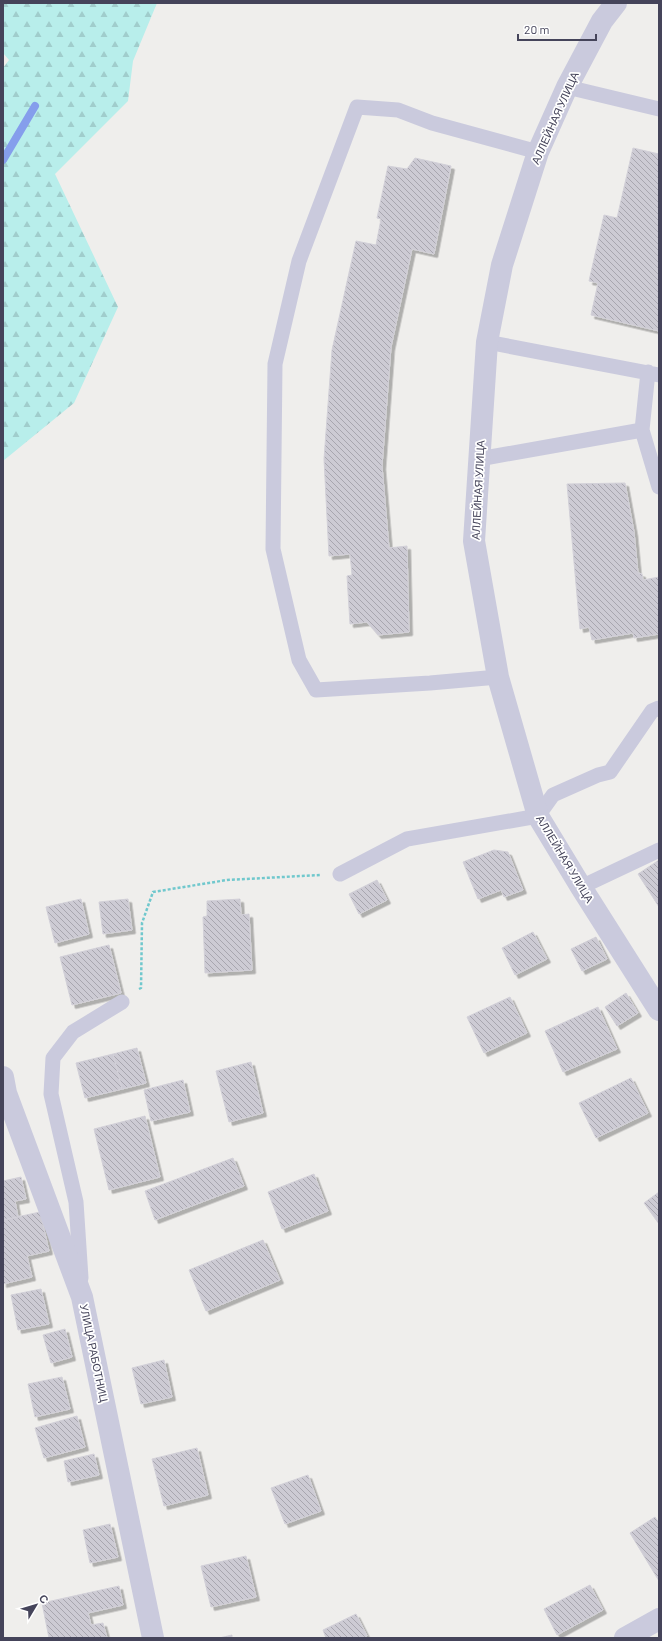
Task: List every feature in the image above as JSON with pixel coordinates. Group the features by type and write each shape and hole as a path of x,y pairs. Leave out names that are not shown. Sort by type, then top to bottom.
{"street":[{"name":"АЛЛЕЙНАЯ УЛИЦА","path":"616,3 602,21 567,87 538,152 502,265 487,342 474,541 498,677 538,816 659,1010"},
{"name":"УЛИЦА РАБОТНИЦ","path":"3,1077 6,1093 82,1297 153,1638"},
{"path":"625,1638 659,1619"}],"lane":[{"path":"567,87 659,109"},
{"path":"498,677 316,690 299,660 273,549 275,364 299,261 356,106 398,110 432,122 538,152"},
{"path":"487,342 654,373 642,430 659,487"},
{"path":"479,459 642,430"},
{"path":"340,874 407,839 538,816 553,795 598,775 610,772 652,711 659,708"},
{"path":"581,887 659,850"},
{"path":"82,1297 76,1202 51,1094 53,1058 73,1032 122,1002"}],"path":[{"path":"122,1002 141,988 142,923 153,892 227,880 340,874"}],"green space":[{"path":"3,3 157,3 133,61 128,101 55,174 118,307 74,403 3,461 3,68 9,60 3,53"}],"building":[{"path":"633,148 659,154 659,331 591,315 598,283 589,281 604,215 617,218"},
{"path":"415,158 451,166 434,254 412,249 391,347 382,466 389,548 407,546 409,632 378,635 367,622 350,624 347,576 352,575 350,554 329,556 324,459 332,350 356,241 376,245 381,219 377,218 388,166 407,169"},
{"path":"625,483 634,532 638,573 642,574 643,580 659,577 659,634 634,638 633,633 592,640 589,627 580,629 567,484"},
{"path":"494,850 508,852 523,890 504,897 501,890 478,899 463,862"},
{"path":"659,860 659,907 638,874"},
{"path":"377,880 387,900 359,914 349,894"},
{"path":"81,899 89,934 55,943 46,907"},
{"path":"128,899 132,930 103,934 99,902"},
{"path":"240,899 241,915 249,914 252,970 205,973 203,917 207,916 207,901"},
{"path":"533,932 547,959 515,975 502,948"},
{"path":"596,937 607,959 582,971 571,949"},
{"path":"109,945 121,993 72,1005 60,957"},
{"path":"626,993 638,1013 617,1026 605,1007"},
{"path":"510,997 527,1033 484,1053 467,1017"},
{"path":"598,1007 617,1049 563,1072 545,1031"},
{"path":"137,1048 146,1083 122,1089 113,1054"},
{"path":"113,1054 122,1089 85,1098 76,1063"},
{"path":"251,1062 263,1113 229,1122 216,1071"},
{"path":"631,1078 648,1113 596,1138 579,1103"},
{"path":"183,1080 190,1112 151,1121 144,1090"},
{"path":"145,1116 160,1177 109,1190 94,1129"},
{"path":"233,1158 244,1186 155,1220 145,1191"},
{"path":"314,1174 328,1211 282,1229 268,1192"},
{"path":"21,1177 26,1199 15,1201 18,1217 3,1220 3,1181"},
{"path":"659,1192 659,1224 644,1203"},
{"path":"40,1212 49,1251 27,1256 32,1277 3,1284 3,1220"},
{"path":"263,1240 280,1280 206,1311 189,1270"},
{"path":"41,1289 49,1324 18,1330 11,1295"},
{"path":"65,1329 72,1357 51,1363 43,1335"},
{"path":"164,1360 172,1397 141,1404 132,1368"},
{"path":"62,1377 70,1409 35,1417 28,1384"},
{"path":"77,1416 85,1447 44,1458 35,1428"},
{"path":"197,1448 208,1495 164,1506 152,1459"},
{"path":"94,1454 99,1475 68,1482 64,1461"},
{"path":"308,1475 321,1511 285,1524 271,1488"},
{"path":"655,1517 659,1523 659,1581 630,1533"},
{"path":"110,1524 118,1557 90,1563 83,1530"},
{"path":"246,1556 256,1597 211,1607 201,1566"},
{"path":"590,1585 603,1610 557,1635 544,1609"},
{"path":"119,1586 123,1605 88,1613 91,1625 103,1623 107,1638 49,1638 42,1603"},
{"path":"356,1614 367,1636 363,1638 326,1638 323,1630"},
{"path":"232,1635 232,1638 219,1638"}],"waterway":[{"path":"3,160 35,106"}]}
